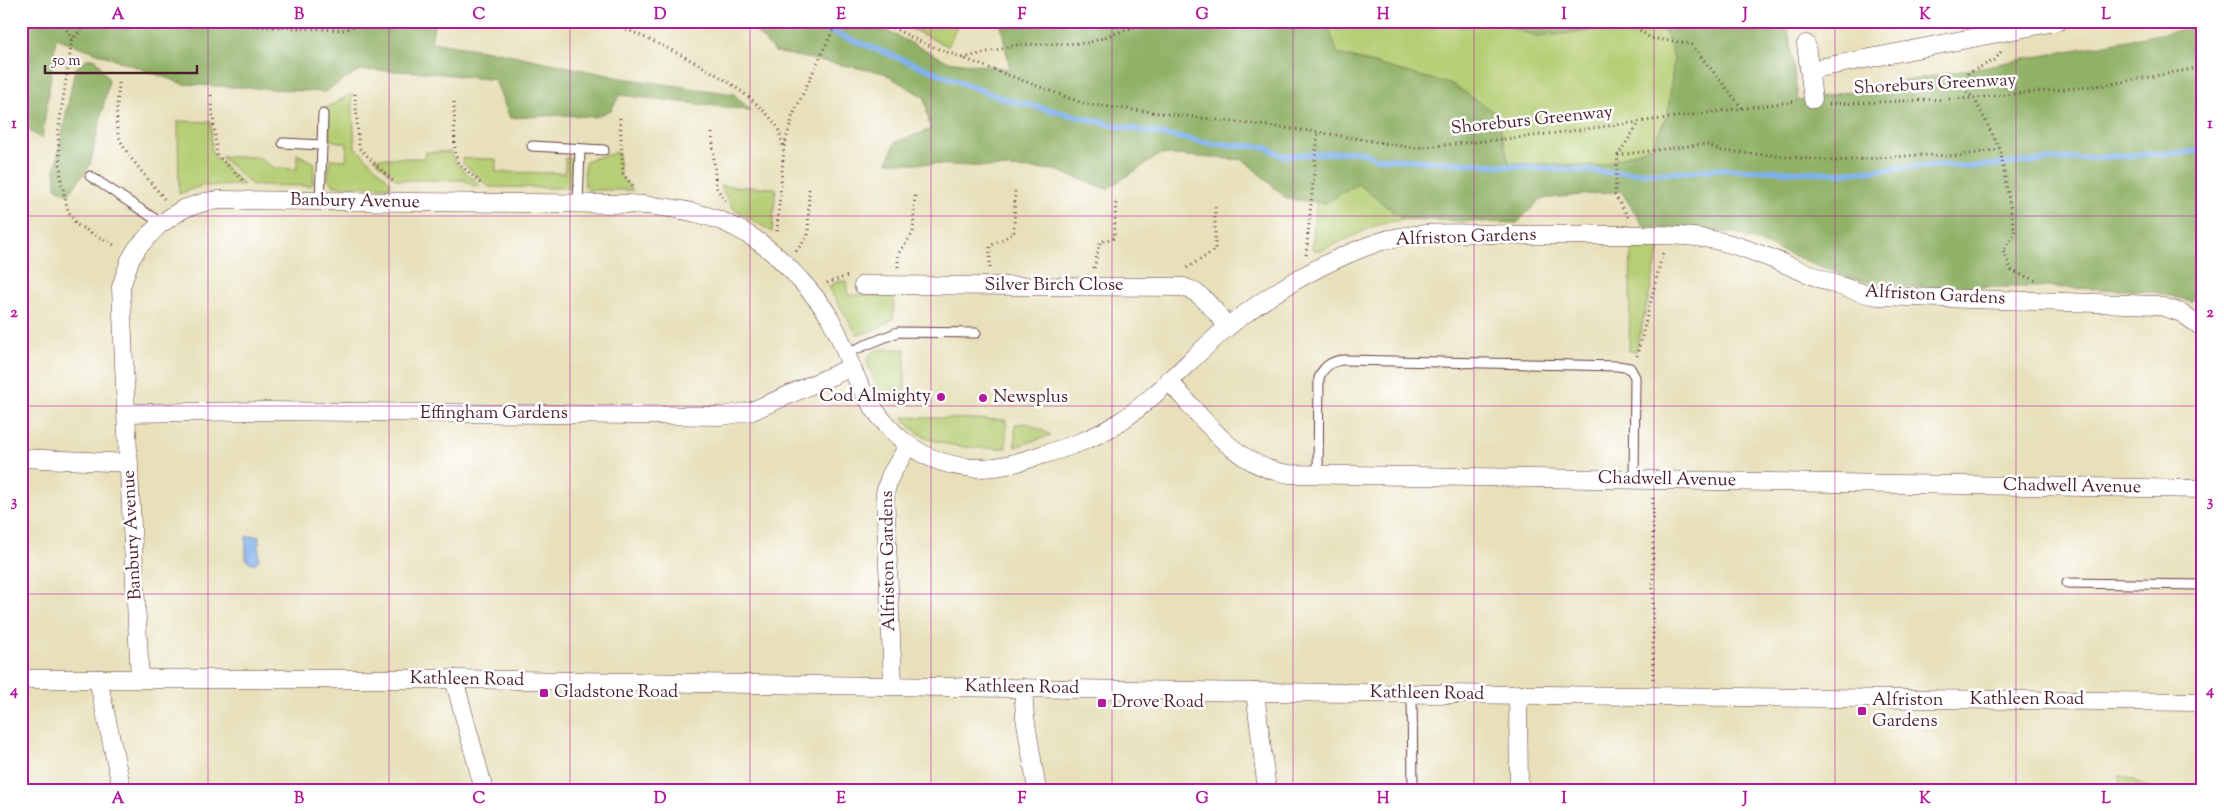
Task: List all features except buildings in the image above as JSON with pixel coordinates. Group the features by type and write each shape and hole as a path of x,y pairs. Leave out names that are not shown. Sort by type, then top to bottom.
{"street":[{"path":"1809,70 2059,21"},
{"path":"1806,44 1813,99"},
{"name":"Banbury Avenue","path":"140,678 120,298 125,274 133,255 147,235 168,218 205,202 320,201 636,204 673,207 705,214 747,233 781,259 813,294 834,325 864,393 880,417 908,446"},
{"name":"Alfriston Gardens","path":"893,685 885,492 890,476 908,446 941,461 966,467 990,468 1011,464 1073,445 1104,431 1130,414 1228,327 1258,304 1304,276 1360,249 1399,237 1458,235 1667,235 1702,237 1745,248 1844,287 1877,296 2157,305 2182,313 2203,328"},
{"name":"Silver Birch Close","path":"863,285 1178,287 1193,290 1202,296 1228,327"},
{"name":"Effingham Gardens","path":"126,413 267,411 722,416 752,411 849,360"},
{"name":"Chadwell Avenue","path":"1168,380 1225,442 1252,463 1278,473 2203,489"},
{"path":"22,456 129,463"},
{"name":"Kathleen Road","path":"21,679 454,679 1254,692 2203,702"},
{"path":"98,679 122,790"},
{"path":"454,679 484,790"},
{"path":"1023,688 1025,717 1037,790"},
{"path":"1254,692 1267,790"},
{"path":"1518,694 1519,790"}],"lane":[{"path":"320,201 323,114"},
{"path":"283,143 322,145"},
{"path":"532,146 604,150"},
{"path":"578,204 580,148"},
{"path":"90,176 168,218"},
{"path":"849,360 898,332 976,333"},
{"path":"1318,475 1317,386 1322,372 1332,362 1346,360 1618,366 1630,368 1633,372 1635,387 1634,480"},
{"path":"2067,583 2203,585"},
{"path":"1412,693 1413,790"}],"path":[{"path":"62,21 72,40"},
{"path":"88,21 72,40 58,133 60,180 68,211 77,226 133,255"},
{"path":"81,28 107,21"},
{"path":"143,21 344,30 369,21"},
{"path":"608,21 655,42 716,75 754,101 777,126 784,147"},
{"path":"781,259 784,147 793,115 837,21"},
{"name":"Shoreburs Greenway","path":"879,21 923,43 1085,104 1318,132 1413,148 1640,123 1813,99 1831,104 1974,98 2106,85 2203,67"},
{"path":"962,58 1016,45 1088,43 1137,26 1169,21"},
{"path":"1628,21 1650,38 1691,44 1743,109"},
{"path":"2006,32 2004,48 1995,60 1968,73 1965,91 1974,98 2000,150 2015,234 2003,251 2012,270 2059,290 2061,301"},
{"path":"118,83 117,120 119,137 168,218"},
{"path":"355,94 357,145 394,181 395,202"},
{"path":"211,95 217,154 249,185 249,201"},
{"path":"454,102 454,153 458,162 484,187 485,203"},
{"path":"620,118 623,174 636,189 636,204"},
{"path":"1638,235 1615,195 1618,157 1640,123"},
{"path":"1304,276 1318,132"},
{"path":"712,133 716,187 729,206 724,221"},
{"path":"1618,157 1705,144 1722,151 1835,161 1920,155 1959,156 2000,150"},
{"path":"781,259 808,235 809,188"},
{"path":"990,286 990,246 1014,233 1015,190"},
{"path":"898,285 898,254 913,233 915,192"},
{"path":"1090,287 1100,242 1114,238 1116,199"},
{"path":"1178,287 1179,274 1215,250 1215,204"},
{"path":"1633,372 1667,235"},
{"path":"813,294 823,285 840,278 863,275 863,285"},
{"path":"1653,480 1653,696"}],"green space":[{"path":"21,21 435,21 431,42 503,53 621,78 734,94 750,110 620,95 611,110 595,117 563,115 510,118 495,80 425,72 360,70 324,92 183,84 56,38 42,139 21,126"},
{"path":"746,21 835,21 843,26 845,21 883,21 885,30 947,61 1010,69 1000,21 1331,21 1328,26 1338,54 1454,85 1497,114 1509,163 1600,166 1652,146 1668,114 1674,58 1662,21 1787,21 1798,101 2203,26 2203,295 2191,301 2150,291 2046,287 1895,287 1850,278 1736,233 1644,227 1621,191 1541,199 1517,223 1403,219 1358,184 1325,203 1287,199 1244,160 1161,154 1107,189 1056,170 888,162 895,142 930,130 925,98 884,73 775,52"},
{"path":"894,21 960,21 948,46"},
{"path":"1331,21 1495,21 1537,37 1590,31 1602,21 1662,21 1674,58 1668,114 1652,146 1601,166 1509,163 1497,114 1378,64 1337,54 1328,26"},
{"path":"1495,21 1602,21 1590,31 1537,37"},
{"path":"95,58 109,80 90,165 69,194 56,188 55,170 75,69 87,59"},
{"path":"352,94 355,147 390,181 390,187 334,186 328,179 330,159 346,160 347,144 330,140 329,119 323,109"},
{"path":"178,121 211,122 212,154 244,185 201,186 179,194"},
{"path":"425,152 450,152 456,163 482,187 473,186 464,180 397,180 374,158 424,158"},
{"path":"615,152 619,154 620,176 633,190 588,190 585,187 584,171 586,162"},
{"path":"297,154 314,163 313,184 310,186 252,185 221,157 257,157 275,168 297,169"},
{"path":"462,158 496,159 496,172 565,173 565,158 571,158 573,177 569,188 489,187 463,163"},
{"path":"1358,184 1403,219 1375,226 1322,250 1314,250 1312,247 1316,202 1325,203"},
{"path":"720,186 776,188 772,232 733,208"},
{"path":"1631,247 1660,247 1636,351 1629,351"},
{"path":"846,281 848,295 894,296 893,319 871,331 857,334 828,287 836,282"},
{"path":"880,349 905,349 905,405 892,404 879,389 873,378 867,359 871,353"},
{"path":"903,417 1006,420 1006,448 964,447 935,441 911,427"},
{"path":"1027,423 1051,435 1015,447 1015,424"},
{"path":"2120,774 2154,790 2120,790"}],"water":[{"path":"246,536 259,536 259,560 254,564 246,560"}],"waterway":[{"path":"804,21 1004,99 1117,126 1214,144 1265,147 1283,156 1357,151 1377,158 1603,172 1669,173 1719,169 1840,173 1942,165 1972,167 2049,160 2203,151"}],"place":[{"name":"Cod Almighty","path":"941,397"},
{"name":"Newsplus","path":"983,398"},
{"name":"Gladstone Road","path":"544,693"},
{"name":"Drove Road","path":"1102,703"},
{"name":"Alfriston Gardens","path":"1862,711"}]}
